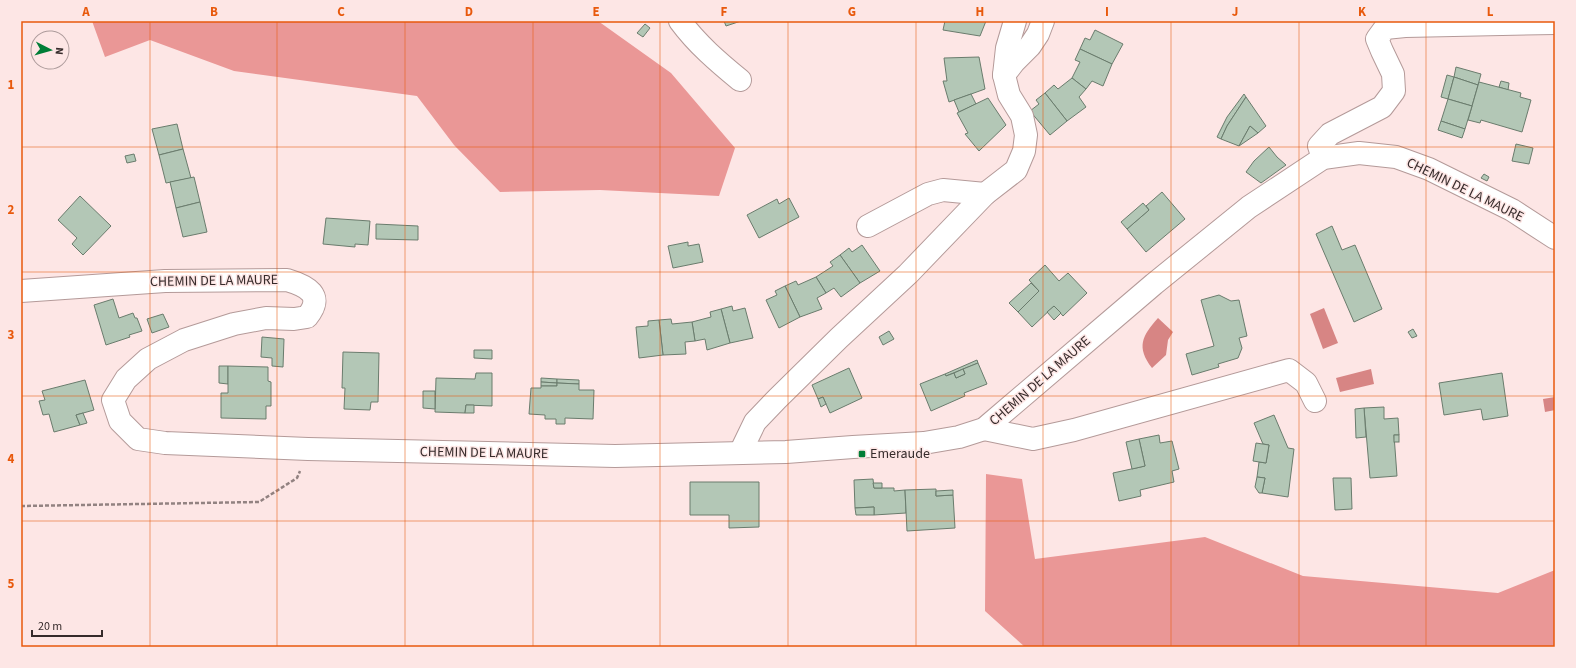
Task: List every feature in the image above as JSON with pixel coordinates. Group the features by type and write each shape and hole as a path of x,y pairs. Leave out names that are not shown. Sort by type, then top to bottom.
{"street":[{"path":"680,21 692,37 740,80"},
{"path":"740,453 755,422 777,399 839,338 908,274 985,194 1016,170 1024,151 1026,135 1022,116 1009,95 1004,75 1007,48 1015,21"},
{"path":"1004,75 1014,62 1030,46 1038,34 1043,21"},
{"path":"1323,158 1319,146 1330,134 1382,107 1394,91 1393,74 1378,39 1385,28 1405,26 1555,23"},
{"name":"CHEMIN DE LA MAURE","path":"21,291 175,280 287,280 303,285 311,290 314,300 314,309 307,317 294,319 266,318 234,324 184,340 148,359 126,379 113,400 120,421 138,439 165,443 308,450 615,456 786,452 924,443 959,437 984,429 1154,284 1249,207 1323,158 1359,153 1396,157 1429,169 1512,210 1555,238"},
{"path":"868,226 928,194 943,190 985,194"},
{"path":"984,429 1033,439 1074,430 1289,370 1306,383 1315,402"}],"path":[{"path":"21,506 259,502 298,478 308,450"}],"shaded area":[{"path":"92,21 598,21 671,73 735,148 719,196 600,190 500,192 454,145 417,96 234,71 150,40 105,57"},
{"path":"1324,308 1338,343 1323,349 1310,314"},
{"path":"1158,318 1173,332 1168,340 1166,355 1152,368 1144,354 1143,342 1148,330"},
{"path":"1371,369 1374,384 1340,392 1336,378"},
{"path":"1555,397 1555,410 1545,412 1543,399"},
{"path":"986,474 1022,479 1035,559 1205,537 1303,576 1498,593 1555,570 1555,647 1025,647 985,611"}],"building":[{"path":"724,21 741,21 726,26"},
{"path":"945,21 986,21 980,36 943,30"},
{"path":"645,24 650,28 643,37 637,33"},
{"path":"1095,30 1123,44 1112,64 1080,49 1085,38 1090,40"},
{"path":"1080,49 1112,64 1103,86 1092,81 1086,89 1072,78 1080,62 1075,60"},
{"path":"979,57 985,89 949,102 943,81 947,81 944,58"},
{"path":"1456,67 1481,74 1478,85 1454,77"},
{"path":"1447,75 1454,77 1448,99 1441,97"},
{"path":"1454,77 1478,85 1472,106 1448,99"},
{"path":"1072,78 1086,89 1079,97 1086,107 1067,121 1045,93 1054,85 1058,89"},
{"path":"1501,81 1509,83 1508,90 1499,87"},
{"path":"1479,82 1521,93 1520,97 1531,100 1522,132 1481,120 1480,123 1468,120"},
{"path":"1045,93 1067,121 1050,135 1030,111 1039,104 1036,100"},
{"path":"971,94 976,104 959,112 954,100"},
{"path":"1244,94 1246,97 1227,126 1221,139 1217,137 1227,117"},
{"path":"1246,97 1266,126 1258,133 1250,126 1239,146 1221,139 1227,126"},
{"path":"988,98 1006,125 979,151 965,134 968,133 957,113"},
{"path":"1448,99 1472,106 1465,129 1441,121"},
{"path":"1441,121 1465,129 1462,138 1438,130"},
{"path":"177,124 183,149 159,155 152,129"},
{"path":"1250,126 1258,133 1239,146"},
{"path":"1516,144 1533,148 1529,164 1512,161"},
{"path":"1269,147 1286,165 1261,183 1246,172 1254,161"},
{"path":"183,149 191,178 166,183 159,155"},
{"path":"134,154 136,161 127,163 125,156"},
{"path":"1484,174 1489,177 1487,181 1481,178"},
{"path":"194,177 200,202 176,208 170,182"},
{"path":"1162,192 1185,219 1146,252 1127,229 1149,210 1146,206"},
{"path":"80,196 111,226 83,255 72,244 77,238 58,220"},
{"path":"789,198 799,217 759,238 747,215 777,199 779,204"},
{"path":"200,202 207,232 183,237 176,208"},
{"path":"1143,203 1149,210 1127,229 1121,222"},
{"path":"326,218 370,221 368,245 355,244 355,247 323,244"},
{"path":"376,224 418,226 418,240 376,239"},
{"path":"1332,226 1342,250 1355,245 1382,309 1354,322 1316,234"},
{"path":"688,242 688,246 699,244 703,262 673,268 668,246"},
{"path":"862,245 880,271 860,283 840,255 849,248 852,252"},
{"path":"840,255 860,283 841,297 834,288 826,293 816,277 833,266 830,262"},
{"path":"1045,265 1059,281 1068,273 1087,293 1063,316 1054,306 1032,327 1018,312 1039,291 1029,280"},
{"path":"816,277 826,293 817,298 822,309 800,317 785,286 796,281 798,285"},
{"path":"1031,283 1039,291 1018,312 1009,303"},
{"path":"785,286 800,317 779,328 766,300 777,295 775,291"},
{"path":"1219,295 1231,301 1239,300 1247,336 1239,338 1242,348 1238,358 1218,364 1219,367 1192,375 1186,354 1214,346 1201,300"},
{"path":"113,299 119,318 133,313 135,318 137,318 142,331 129,335 130,337 106,345 94,305"},
{"path":"732,306 733,311 745,308 753,338 730,343 721,309"},
{"path":"1054,306 1061,313 1054,320 1047,312"},
{"path":"721,309 730,343 707,350 705,339 695,341 692,322 711,317 710,312"},
{"path":"163,314 169,327 152,333 147,319"},
{"path":"671,319 672,324 692,322 695,341 685,342 686,354 663,355 659,320"},
{"path":"659,320 663,355 639,358 636,327 648,326 648,321"},
{"path":"1413,329 1417,336 1412,338 1408,332"},
{"path":"889,331 894,339 883,345 879,337"},
{"path":"262,337 284,339 283,367 272,366 272,358 261,357"},
{"path":"474,350 492,350 492,359 474,358"},
{"path":"343,352 379,353 378,402 371,402 370,410 344,409 345,388 342,388"},
{"path":"977,360 978,363 946,376 945,374"},
{"path":"978,363 987,384 964,393 965,396 931,411 920,384 945,374 946,376 954,373 956,378 965,374 963,369"},
{"path":"219,366 228,366 228,384 219,383"},
{"path":"228,366 268,367 268,381 271,382 271,406 266,406 266,419 221,418 221,393 228,393"},
{"path":"849,368 862,398 830,413 823,397 818,399 812,385"},
{"path":"963,369 965,374 956,378 954,373"},
{"path":"476,373 492,373 492,406 466,405 465,413 435,412 436,378 475,379"},
{"path":"1502,373 1508,416 1483,420 1481,409 1444,415 1439,383"},
{"path":"541,378 557,379 557,383 541,382"},
{"path":"557,379 579,380 579,384 557,383"},
{"path":"85,380 94,410 76,415 80,425 54,432 49,414 43,415 39,401 45,400 42,391"},
{"path":"541,382 557,383 557,386 541,386"},
{"path":"557,383 579,384 579,390 594,390 593,419 565,418 565,424 556,424 556,419 545,419 545,415 529,414 531,388 541,388 541,386 557,386"},
{"path":"423,391 435,391 435,409 423,408"},
{"path":"823,397 826,404 821,407 818,399"},
{"path":"466,405 474,405 474,413 465,413"},
{"path":"1384,407 1384,419 1398,418 1399,435 1394,435 1397,476 1370,478 1364,408"},
{"path":"1364,408 1366,437 1356,438 1355,409"},
{"path":"83,413 87,423 80,425 76,415"},
{"path":"1274,415 1288,448 1294,449 1288,497 1262,493 1265,478 1257,477 1259,462 1266,463 1269,445 1263,444 1254,423"},
{"path":"1159,435 1160,443 1172,441 1179,469 1172,471 1174,482 1140,490 1141,496 1119,501 1113,473 1145,466 1139,439"},
{"path":"1394,435 1399,435 1399,442 1394,442"},
{"path":"1139,439 1145,466 1132,469 1126,442"},
{"path":"1256,443 1269,445 1266,463 1253,461"},
{"path":"1257,477 1265,478 1262,493 1259,493 1255,487"},
{"path":"1333,478 1351,478 1352,509 1335,510"},
{"path":"873,479 874,488 894,488 894,491 905,490 906,513 874,515 874,507 855,508 854,480"},
{"path":"690,482 759,482 759,527 729,528 729,515 690,515"},
{"path":"873,483 882,483 882,488 874,488"},
{"path":"936,489 936,496 953,495 955,528 907,531 905,490"},
{"path":"953,490 953,495 936,496 936,491"},
{"path":"874,507 874,515 856,515 855,508"}],"place":[{"name":"Emeraude","path":"862,454"}]}
